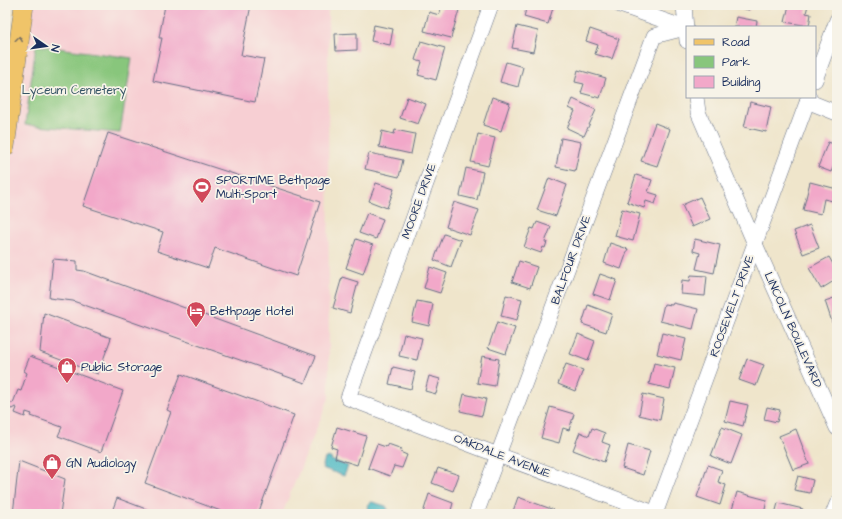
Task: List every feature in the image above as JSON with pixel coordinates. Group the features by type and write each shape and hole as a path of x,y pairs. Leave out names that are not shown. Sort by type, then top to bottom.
{"main road":[{"path":"5,147 24,5"}],"street":[{"name":"MOORE DRIVE","path":"348,398 491,5"},
{"path":"620,5 686,35 684,5"},
{"path":"816,77 837,20"},
{"name":"BALFOUR DRIVE","path":"476,514 654,36 686,35"},
{"name":"LINCOLN BOULEVARD","path":"696,98 698,112 837,428"},
{"path":"808,99 837,113"},
{"name":"ROOSEVELT DRIVE","path":"656,514 808,99"},
{"name":"OAKDALE AVENUE","path":"348,398 656,514"},
{"path":"833,514 837,504"}],"shaded area":[{"path":"29,5 328,5 329,398 282,514 5,514 5,204"}],"green space":[{"name":"Lyceum Cemetery","path":"36,45 132,58 120,133 25,125"}],"water":[{"path":"328,457 332,459 331,460 348,466 344,476 322,468 325,458 327,459"},
{"path":"372,502 386,506 388,510 387,513 380,514 369,510 368,505"}],"building":[{"path":"165,5 251,5 241,55 264,59 255,102 153,81 162,38 159,38"},
{"path":"527,5 544,5 553,8 548,24 524,17"},
{"path":"750,5 749,10 731,6"},
{"path":"789,5 808,5 806,13 811,14 809,26 785,22"},
{"path":"442,6 459,10 451,38 424,31 429,12 439,15"},
{"path":"736,17 757,21 756,26 734,26"},
{"path":"374,25 393,29 390,45 371,41"},
{"path":"517,26 538,31 533,52 512,48"},
{"path":"590,29 619,39 612,59 595,54 598,45 586,41"},
{"path":"357,33 357,50 336,51 335,34"},
{"path":"421,41 445,48 436,80 418,75 422,62 415,60"},
{"path":"506,62 523,67 518,87 500,82"},
{"path":"578,70 606,78 600,98 581,93 584,84 575,82"},
{"path":"407,97 426,104 418,124 400,118"},
{"path":"492,97 510,103 501,131 483,125"},
{"path":"573,99 596,110 584,136 567,128 575,111 569,108"},
{"path":"750,102 771,107 766,132 744,127"},
{"path":"655,123 670,129 657,166 641,161"},
{"path":"395,130 415,134 411,154 379,147 382,131 394,134"},
{"name":"SPORTIME Bethpage Multi-Sport","path":"108,133 320,202 296,276 215,248 208,268 157,251 163,232 83,206"},
{"path":"478,134 495,138 488,166 471,162"},
{"path":"561,138 581,142 575,171 556,167"},
{"path":"828,142 837,145 837,164 835,163 831,172 818,167"},
{"path":"369,153 403,160 399,177 365,169"},
{"path":"466,168 483,172 477,200 460,196"},
{"path":"636,175 652,180 648,192 658,195 655,204 646,201 644,208 627,202"},
{"path":"549,178 567,185 556,216 537,210"},
{"path":"810,182 837,189 837,202 824,199 821,214 803,210"},
{"path":"376,183 394,189 387,208 369,201"},
{"path":"700,197 710,219 692,227 682,205"},
{"path":"454,202 479,210 470,235 446,227"},
{"path":"622,209 640,214 633,241 615,236"},
{"path":"367,213 383,219 376,239 359,233"},
{"path":"537,222 551,227 545,242 547,242 545,248 543,247 541,253 524,247 531,228 534,229"},
{"path":"810,225 819,248 803,254 794,231"},
{"path":"444,234 461,240 451,267 434,260"},
{"path":"356,239 373,245 363,274 346,268"},
{"path":"695,239 720,245 714,273 696,269 700,253 693,251"},
{"path":"610,243 628,249 621,269 604,263"},
{"path":"829,257 837,271 837,279 821,289 809,268"},
{"name":"Bethpage Hotel","path":"53,259 77,261 77,270 84,271 316,356 305,383 73,301 49,298"},
{"path":"519,261 537,267 530,288 512,282"},
{"path":"430,267 447,273 440,293 424,288"},
{"path":"600,274 617,280 610,300 593,294"},
{"path":"691,275 707,276 705,296 681,294 682,280 690,281"},
{"path":"342,277 358,282 350,313 333,308"},
{"path":"506,295 522,299 517,320 501,316"},
{"path":"837,297 837,327 834,328 825,301"},
{"path":"417,301 433,304 429,326 412,322"},
{"path":"673,303 698,309 693,329 660,321 664,304 672,305"},
{"path":"588,305 612,314 606,332 582,324"},
{"path":"44,313 111,338 98,374 40,352"},
{"path":"497,322 515,328 506,354 488,348"},
{"path":"662,333 686,339 681,360 657,354"},
{"path":"404,334 422,338 417,360 399,356"},
{"path":"578,334 595,341 588,361 570,354"},
{"path":"30,356 123,391 101,452 58,436 62,427 31,416 32,414 26,412 25,417 15,413 17,408 9,408 9,403 13,403 18,390 21,391 27,373 24,371"},
{"path":"482,356 499,359 495,386 477,383"},
{"path":"747,359 764,365 756,386 739,380"},
{"path":"654,363 675,368 670,389 649,384"},
{"path":"566,364 583,370 575,391 558,384"},
{"path":"393,367 415,372 411,389 389,384"},
{"path":"181,374 294,415 258,514 229,514 145,483 171,412 167,410"},
{"path":"429,376 440,379 436,394 425,391"},
{"path":"464,394 486,399 482,416 460,411"},
{"path":"643,394 664,399 660,420 639,415"},
{"path":"730,401 748,405 743,426 725,421"},
{"path":"550,407 574,414 569,430 563,428 559,443 541,438"},
{"path":"767,407 780,410 777,422 764,419"},
{"path":"337,427 366,436 357,465 335,458 337,449 331,447"},
{"path":"722,427 742,435 731,464 711,456"},
{"path":"592,428 605,433 602,442 610,445 604,462 573,450 580,432 589,436"},
{"path":"796,429 809,464 793,470 779,436"},
{"path":"377,444 386,447 388,444 402,449 400,452 407,455 402,468 394,466 390,476 368,468"},
{"path":"628,445 650,451 643,475 622,468"},
{"path":"19,461 65,479 60,514 13,514"},
{"path":"708,465 722,470 718,482 726,485 720,505 697,497"},
{"path":"438,468 459,475 453,491 432,483"},
{"path":"798,476 813,480 810,493 794,490"},
{"path":"737,492 767,500 764,514 749,514 732,510"},
{"path":"429,494 453,503 450,514 423,513"},
{"path":"518,497 554,510 552,514 512,514"},
{"path":"117,498 159,514 111,514"},
{"path":"778,503 803,509 802,514 775,514"}],"place":[{"name":"SPORTIME Bethpage Multi-Sport","path":"202,204"},
{"name":"Bethpage Hotel","path":"196,328"},
{"name":"Public Storage","path":"67,384"},
{"name":"GN Audiology","path":"52,480"}]}
